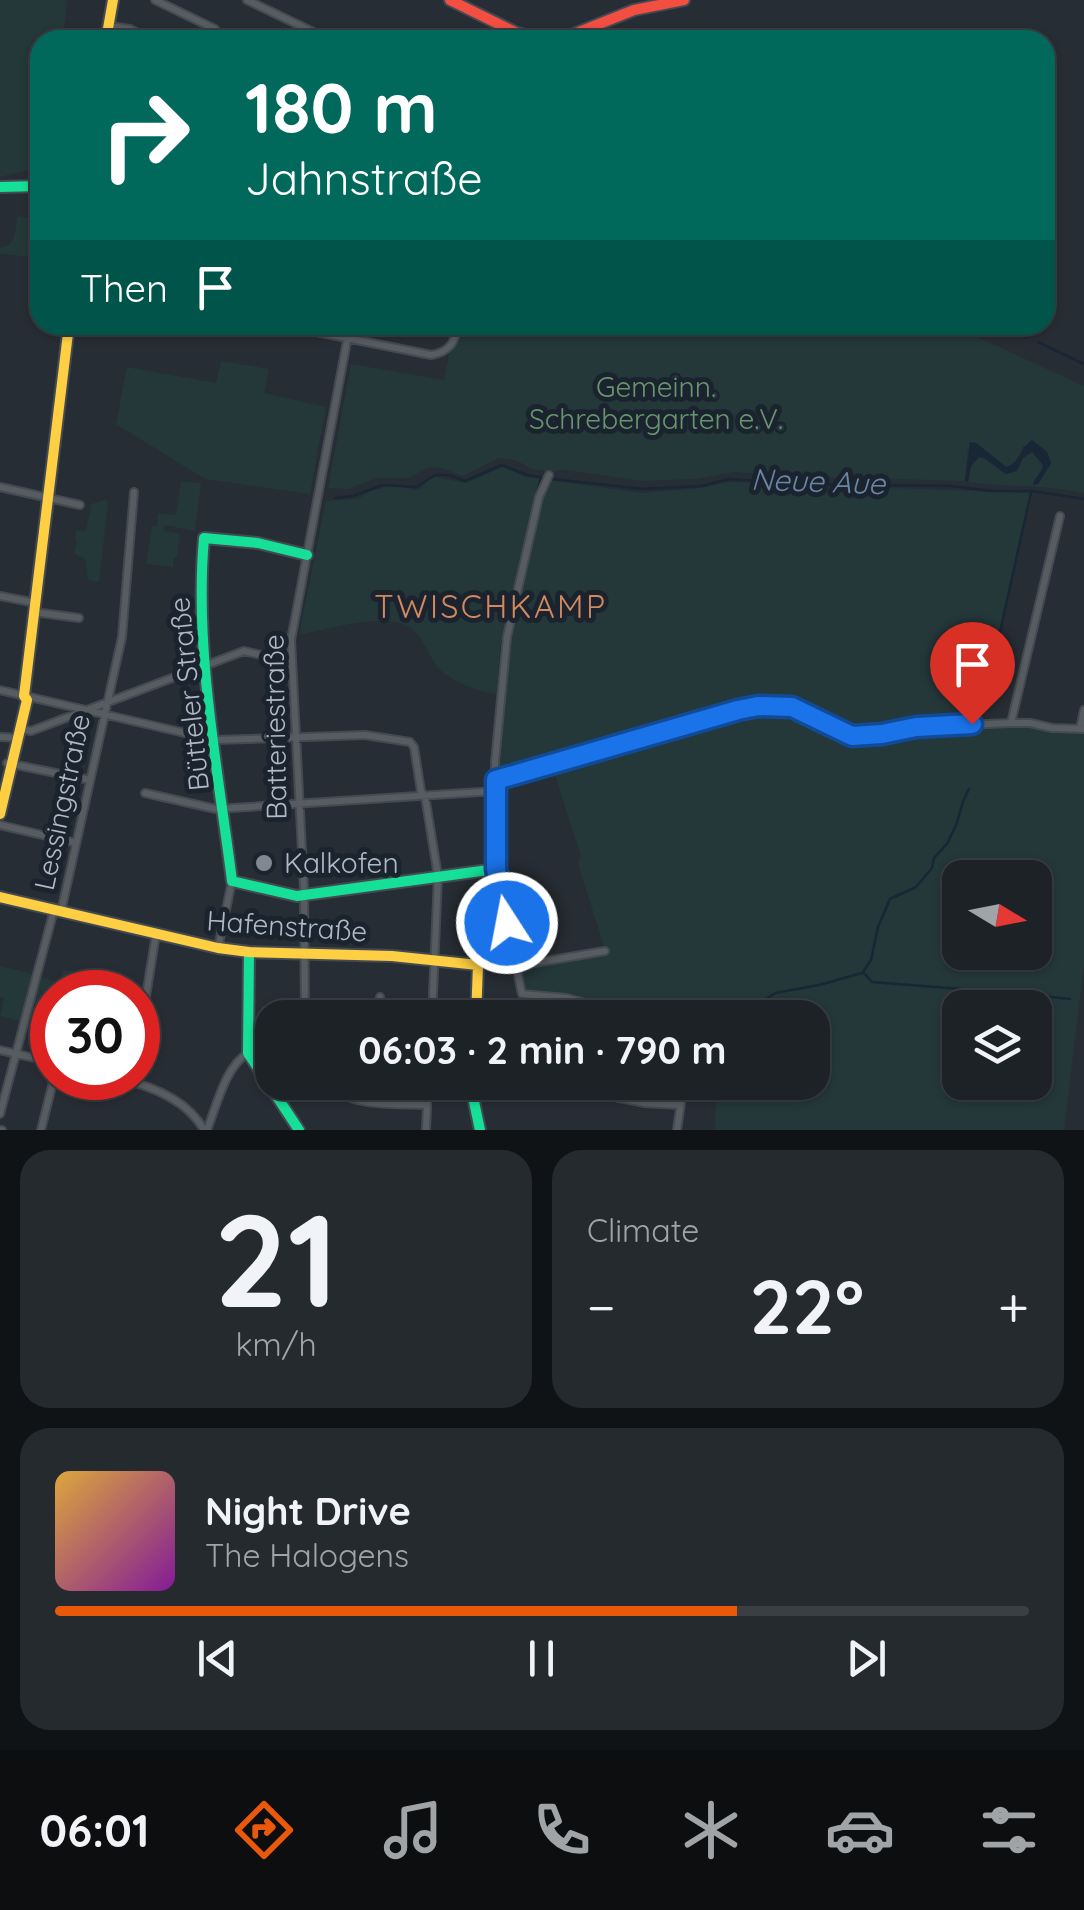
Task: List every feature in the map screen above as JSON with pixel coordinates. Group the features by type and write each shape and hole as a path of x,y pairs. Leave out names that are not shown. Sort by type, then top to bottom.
{"street":[{"path":"108,30 113,0"},
{"path":"155,0 215,29"},
{"path":"248,0 310,30"},
{"path":"450,0 508,30"},
{"path":"584,30 634,10 684,0"},
{"path":"109,26 130,30"},
{"path":"0,186 30,186"},
{"path":"0,793 18,735 24,696 68,335"},
{"path":"328,335 432,354 454,344 456,335"},
{"name":"Batteriestraße","path":"305,1000 292,640 348,335"},
{"path":"548,475 539,497 507,637 496,780 496,869 522,994 574,1000"},
{"path":"0,487 80,505"},
{"name":"Lessingstraße","path":"0,1114 76,842 122,637 134,492"},
{"path":"1011,722 1060,516"},
{"name":"Bütteler Straße","path":"218,948 232,880 204,664 200,583 204,538 258,543 307,555"},
{"path":"0,596 80,618"},
{"path":"0,737 31,731 244,651 292,662"},
{"path":"0,690 215,740 365,735 413,745 421,791 426,796 438,876 433,1000"},
{"path":"496,780 758,706 792,707 852,736 916,727 1011,722 1082,729 1084,710"},
{"path":"10,763 90,780"},
{"path":"0,814 10,763"},
{"path":"146,793 224,809 496,791"},
{"path":"0,824 76,842"},
{"path":"232,880 297,896 496,869"},
{"name":"Hafenstraße","path":"0,897 249,952 392,956 516,966 605,951"},
{"path":"150,970 156,934"},
{"path":"249,952 248,1052 299,1130"},
{"path":"477,1000 478,965"},
{"path":"0,1050 30,1057"},
{"path":"160,1093 182,1105 206,1130 232,1070 248,1052"},
{"path":"40,1130 48,1100"},
{"path":"359,1100 427,1104"},
{"path":"426,1130 427,1100"},
{"path":"474,1100 480,1130"},
{"path":"626,1100 679,1105"},
{"path":"677,1130 680,1100"}],"green space":[{"path":"0,0 67,0 64,30 30,30 30,170 0,177"},
{"path":"17,216 30,218 30,257 0,254 0,248 12,240"},
{"name":"Gemeinn. Schrebergarten e.V.","path":"461,335 971,335 1084,386 1084,493 968,482 971,466 979,457 1006,474 1033,452 1043,465 1033,482 1038,484 1051,463 1047,452 1023,446 1016,462 1006,467 976,443 968,448 965,481 734,472 697,479 643,481 566,470 548,472 499,458 463,476 430,467 408,478 377,478 349,489 328,488 351,364 444,380 449,354"},
{"path":"221,361 269,369 264,393 326,407 310,494 205,479 116,424 127,367 216,383"},
{"path":"502,467 526,477 642,493 729,482 1033,493 980,722 1032,725 1049,731 1084,731 1084,964 1064,1130 715,1130 716,1100 830,1100 830,1000 583,1000 525,991 521,968 606,953 578,864 581,856 550,760 501,775 504,695 473,688 445,674 409,626 376,621 299,635 326,501 358,499 370,491 394,485 414,490 436,477 466,483"},
{"path":"181,481 201,483 195,531 164,525 164,531 180,534 173,567 146,564 152,526 157,526 158,513 176,515"},
{"path":"106,500 99,582 88,580 85,558 74,554 75,539 77,530 86,531 91,504"},
{"path":"0,966 30,973 20,1021 0,1016 4,998 0,997"}],"water":[{"path":"1032,440 1047,452 1051,463 1038,484 1033,485 1043,465 1032,452 1023,458 1017,471 1006,474 979,457 971,466 968,482 965,481 970,442 1006,467"}],"waterway":[{"path":"1022,335 1026,337"},
{"path":"1038,342 1084,364"},
{"name":"Neue Aue","path":"335,498 383,485 416,487 435,475 465,481 502,465 541,477 537,494"},
{"name":"Neue Aue","path":"553,479 643,489 701,486 729,479 950,486 1084,499"},
{"path":"980,721 1031,493"},
{"path":"498,691 502,644 535,502"},
{"path":"969,789 956,825 947,844 934,858 932,868 916,887 890,899 878,927 871,960 863,972 872,982 973,990"},
{"path":"765,1000 775,993 862,973"},
{"path":"1052,997 1070,999"}],"traffic: fast":[{"path":"0,187 30,186"},
{"path":"307,555 258,543 204,538 205,666 232,881 297,896 496,869"},
{"path":"249,952 248,1053 299,1130"},
{"path":"474,1100 480,1130"}],"traffic: slow":[{"path":"108,30 113,0"},
{"path":"0,814 27,700 24,696 68,335"},
{"path":"0,897 218,948 392,956 478,965 477,1000"}],"traffic: jam":[{"path":"450,0 511,30"},
{"path":"584,30 634,10 684,0"}],"place":[{"name":"Kalkofen","path":"264,863"}],"district":[{"name":"TWISCHKAMP","path":"491,607"}],"route":[{"path":"507,923 496,869 496,780 758,706 792,707 852,736 972,724"}]}
